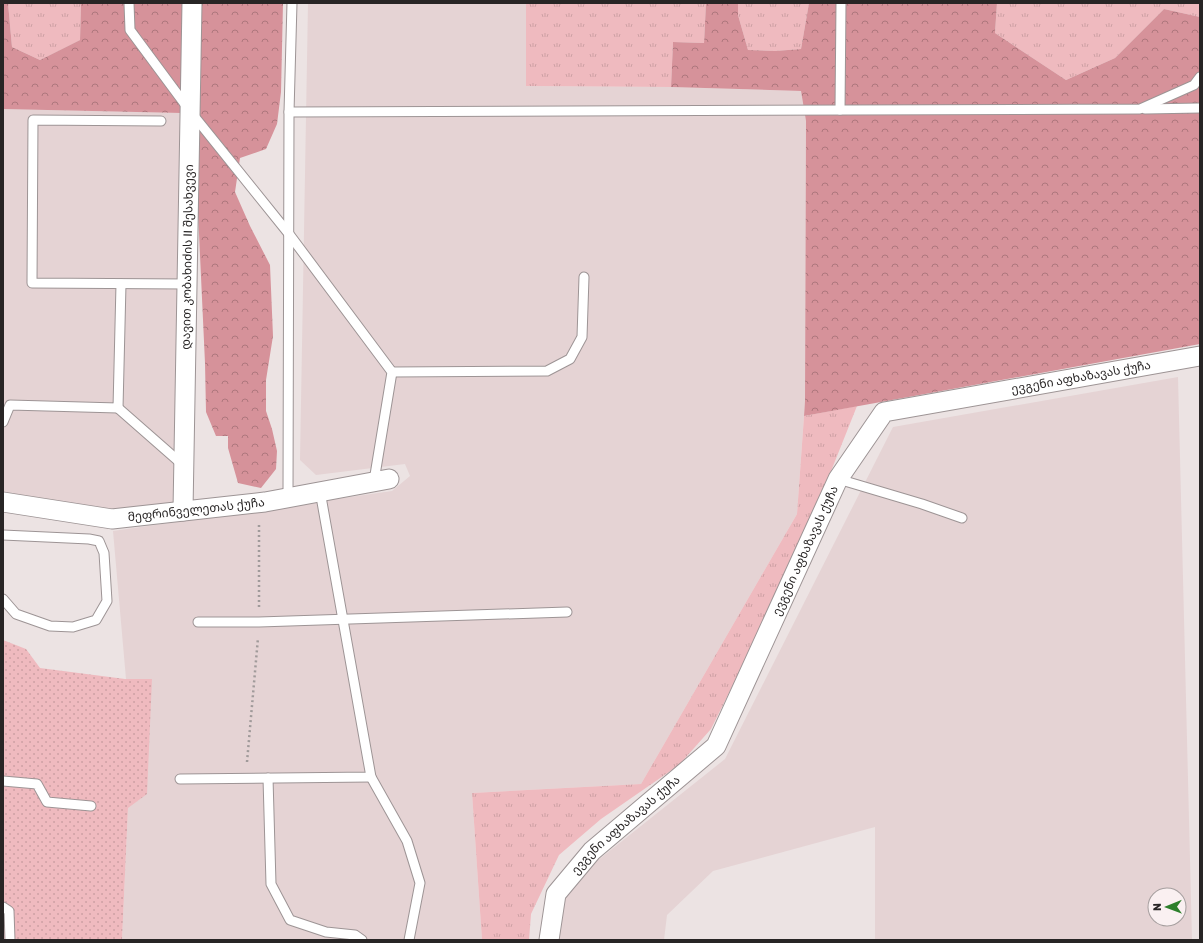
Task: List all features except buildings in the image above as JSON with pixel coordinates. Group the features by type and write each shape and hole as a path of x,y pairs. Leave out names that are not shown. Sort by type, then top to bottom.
{"street":[{"name":"დავით კობახიძის II შესახვევი","path":"183,511 192,3"},
{"name":"ევგენი აფხაზავას ქუჩა","path":"549,940 556,894 592,851 716,746 838,479 884,412 1200,356"},
{"name":"მეფრინველეთას ქუჩა","path":"3,502 112,519 260,502 382,480"}],"lane":[{"path":"129,3 130,30 190,111 289,234 392,372 382,480"},
{"path":"288,497 289,112 292,3"},
{"path":"840,110 841,3"},
{"path":"1140,109 1194,85 1200,77"},
{"path":"289,112 1200,108"},
{"path":"161,121 33,120 32,283 187,284"},
{"path":"392,372 547,371 570,359 582,337 584,277"},
{"path":"118,408 121,284"},
{"path":"3,422 10,405 118,408 184,465"},
{"path":"838,479 922,504 962,518"},
{"path":"320,491 371,777 407,841 420,882 409,940"},
{"path":"3,535 89,539 99,541 104,553 106,600 96,620 73,628 50,626 16,614 3,600"},
{"path":"198,622 259,622 566,612"},
{"path":"180,780 371,777"},
{"path":"268,778 271,884 290,920 326,932 355,935 362,940"},
{"path":"3,781 38,784 47,802 91,806"},
{"path":"3,907 9,911 10,940"}],"path":[{"path":"245,779 259,622 260,502"}],"shaded area":[{"path":"308,3 526,3 526,86 671,87 801,91 806,121 805,401 797,514 641,784 472,793 482,940 122,940 128,808 152,679 126,679 113,531 392,491 410,476 405,464 316,475 300,460"},
{"path":"3,109 181,113 173,504 111,511 3,492"},
{"path":"1178,377 1192,940 875,940 875,827 713,871 667,915 664,940 553,940 555,903 597,861 725,759 893,427"}],"green space":[{"path":"3,3 8,3 12,47 40,60 80,40 81,3 184,3 181,113 3,109"},
{"path":"8,3 81,3 80,40 40,60 12,47"},
{"path":"201,3 283,3 281,92 277,124 266,149 240,158 235,192 270,265 273,336 266,380 266,411 277,451 276,469 261,488 238,483 228,448 228,436 216,436 206,412 198,212"},
{"path":"526,3 706,3 704,43 673,42 671,87 526,86"},
{"path":"706,3 738,3 738,15 748,50 775,51 801,49 809,3 997,3 995,33 1066,80 1115,58 1164,9 1200,17 1200,344 804,416 806,121 801,91 671,87 673,42 704,43"},
{"path":"738,3 809,3 801,49 775,51 748,50 738,15"},
{"path":"997,3 1200,3 1200,17 1164,9 1115,58 1066,80 995,33"},
{"path":"857,406 798,554 711,729 679,765 601,819 559,855 531,914 529,940 482,940 472,793 641,784 797,514 804,416"},
{"path":"3,640 26,649 40,668 125,679 152,679 147,794 128,808 122,940 3,940"}]}
